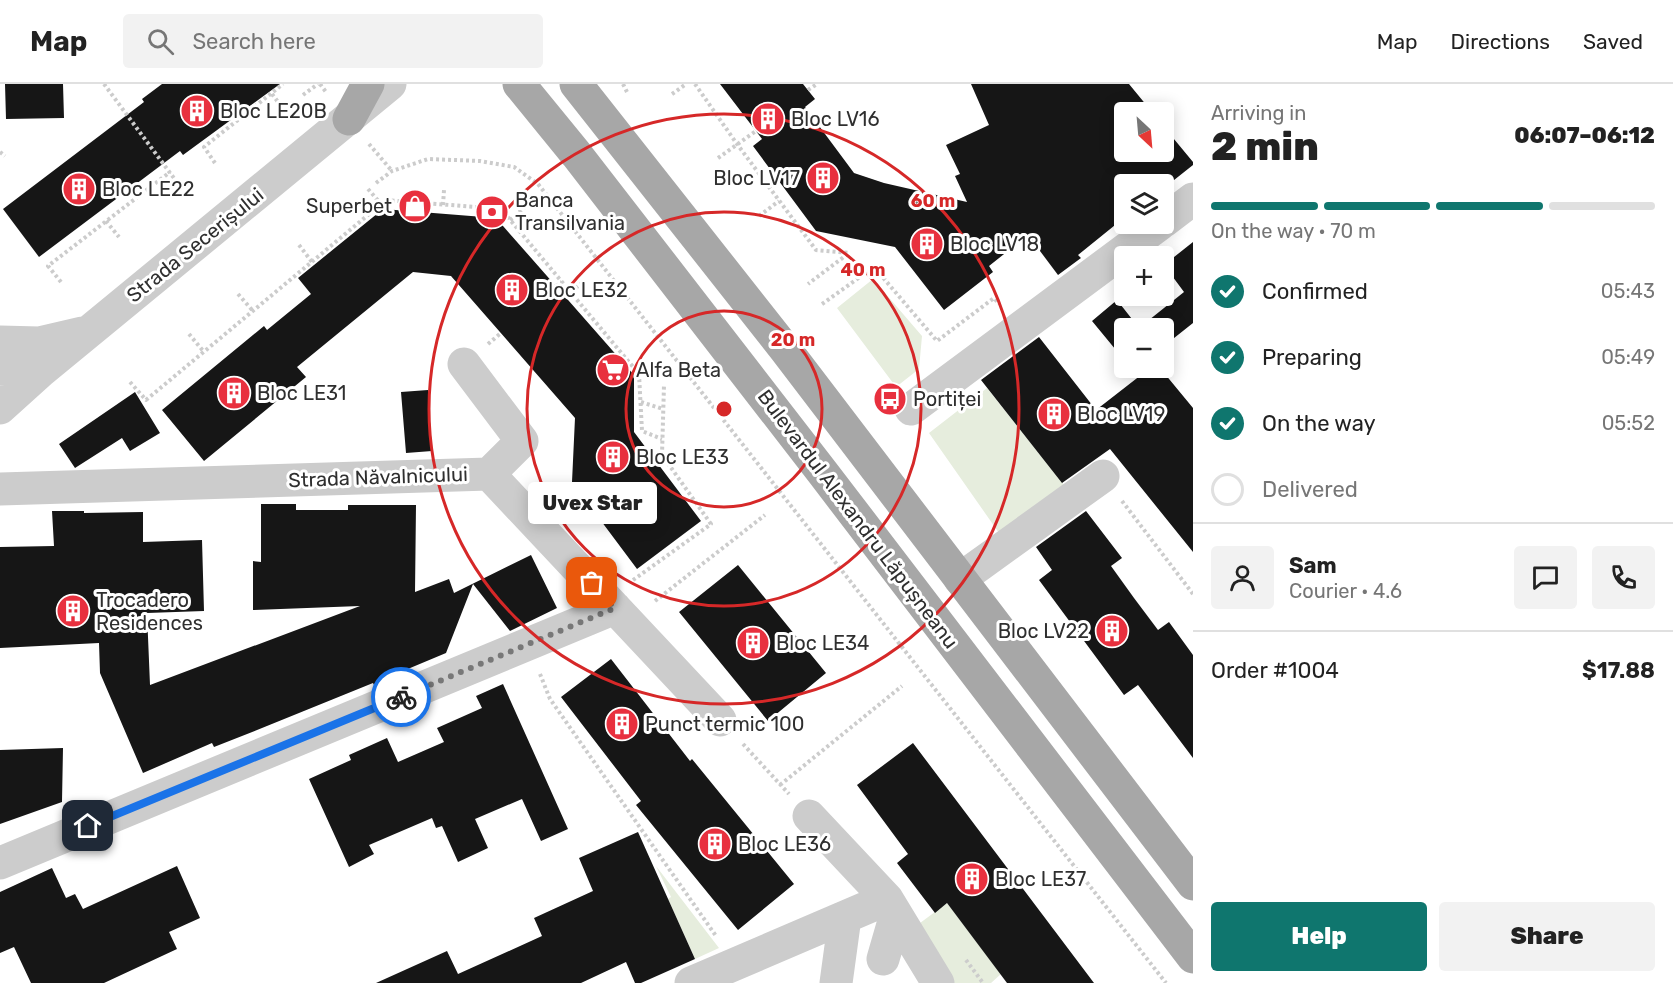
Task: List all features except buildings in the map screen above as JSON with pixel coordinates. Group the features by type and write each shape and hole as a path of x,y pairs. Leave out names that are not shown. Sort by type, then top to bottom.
{"main road":[{"path":"349,119 368,84"},
{"name":"Bulevardul Alexandru Lăpușneanu","path":"519,84 824,473 1193,957"},
{"path":"576,84 785,349 1193,884"},
{"path":"595,84 611,127"}],"street":[{"name":"Strada Secerișului","path":"0,408 41,371 390,84"},
{"path":"1174,213 1193,199"},
{"path":"911,409 1146,234"},
{"path":"0,342 39,343 89,332"},
{"path":"464,364 522,441 489,474"},
{"path":"0,369 41,371"},
{"name":"Strada Năvalnicului","path":"0,489 489,474 720,720"},
{"path":"960,579 1103,476"},
{"path":"0,863 617,610"},
{"path":"810,816 892,907 938,983"},
{"path":"691,983 845,917 892,907"},
{"path":"883,959 892,907"},
{"path":"836,983 845,917"}],"path":[{"path":"104,84 182,189"},
{"path":"215,163 204,147 283,84"},
{"path":"303,95 318,84"},
{"path":"672,94 686,84"},
{"path":"694,84 816,250 849,252 808,284"},
{"path":"808,90 817,84"},
{"path":"272,94 284,110"},
{"path":"718,158 756,130"},
{"path":"0,152 5,156"},
{"path":"376,183 392,171 428,159 480,161 514,167 537,184 1166,983"},
{"path":"61,282 48,266 170,172"},
{"path":"369,189 381,204"},
{"path":"443,205 444,190"},
{"path":"130,382 146,400 386,200 501,209 639,374 642,431 662,439"},
{"path":"759,216 779,201"},
{"path":"510,220 525,207"},
{"path":"106,221 119,237"},
{"path":"299,245 312,262"},
{"path":"822,304 874,267 937,341 994,298"},
{"path":"556,286 562,282"},
{"path":"571,292 584,282"},
{"path":"238,294 253,312"},
{"path":"189,334 204,352"},
{"path":"617,610 711,524 662,455 664,385"},
{"path":"641,402 663,410"},
{"path":"1103,476 1193,594"},
{"path":"617,610 765,515"},
{"path":"527,645 550,699 736,964"},
{"path":"780,785 902,686"},
{"path":"720,720 810,816"}],"green space":[{"path":"873,279 922,336 919,369 896,387 837,308"},
{"path":"987,388 1064,485 999,533 929,433"},
{"path":"656,866 719,948 695,959 668,899 671,897"},
{"path":"947,903 1001,974 991,983 951,983 916,926"}],"way so far":[{"path":"401,697 615,608 592,583"}],"place":[{"name":"Bloc LE20B","path":"197,111"},
{"name":"Bloc LV16","path":"768,119"},
{"name":"Bloc LV17","path":"823,178"},
{"name":"Bloc LE22","path":"79,189"},
{"name":"Superbet","path":"415,206"},
{"name":"Banca Transilvania","path":"492,212"},
{"name":"Bloc LV18","path":"927,244"},
{"name":"Bloc LE32","path":"512,290"},
{"name":"Alfa Beta","path":"613,370"},
{"name":"Bloc LE31","path":"234,393"},
{"name":"Portiței","path":"890,399"},
{"name":"Bloc LV19","path":"1054,414"},
{"name":"Bloc LE33","path":"613,457"},
{"name":"Uvex Star","path":"592,583"},
{"name":"Trocadero Residences","path":"73,611"},
{"name":"Bloc LV22","path":"1112,631"},
{"name":"Bloc LE34","path":"753,643"},
{"name":"Punct termic 100","path":"622,724"},
{"name":"Bloc LE36","path":"715,844"},
{"name":"Bloc LE37","path":"972,879"}],"route":[{"path":"88,826 401,697"}]}
